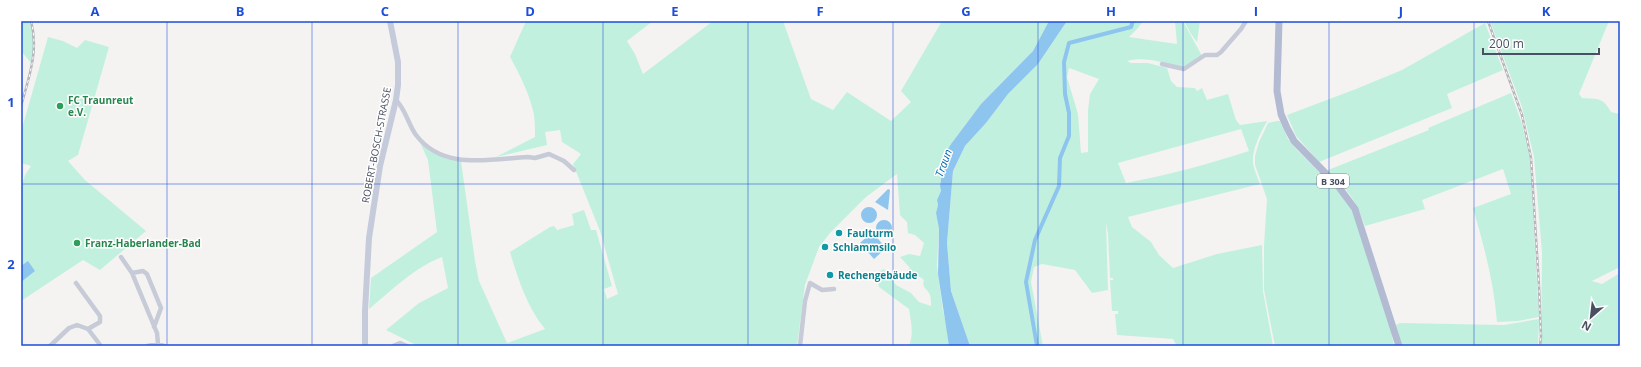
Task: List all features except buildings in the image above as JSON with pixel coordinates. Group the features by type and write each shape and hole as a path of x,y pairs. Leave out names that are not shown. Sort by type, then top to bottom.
{"main road":[{"name":"ROBERT-BOSCH-STRASSE","path":"365,346 367,269 374,200 396,100 398,62 390,21"},
{"name":"B 304","path":"1280,21 1277,91 1281,114 1294,141 1338,186 1355,209 1399,346"}],"street":[{"path":"1162,64 1184,69 1205,55 1219,54 1224,50 1246,21"},
{"path":"396,100 402,105 409,124 424,144 446,157 469,161 528,157 535,158 549,154 564,161 574,170"},
{"path":"121,257 132,273 154,327 158,344"},
{"path":"132,273 138,270 147,274 161,308 154,327"},
{"path":"76,283 100,316 100,322 88,329"},
{"path":"800,346 805,300 810,284 822,290 834,289"},
{"path":"50,346 73,326 81,325 88,329 101,346"},
{"path":"393,346 400,343 408,346"},
{"path":"147,346 158,344 164,346"}],"green space":[{"path":"21,21 29,21 34,37 35,53 31,63 21,51"},
{"path":"526,21 653,21 627,41 635,54 643,74 713,21 783,21 811,99 833,110 847,92 891,121 911,102 901,91 942,21 1049,21 1033,51 981,104 945,154 940,186 941,191 937,200 938,205 936,213 939,229 937,266 949,346 909,346 912,332 909,309 879,287 876,273 884,269 896,285 911,293 919,302 931,306 930,295 923,285 924,280 920,277 911,279 906,273 910,268 900,257 909,254 920,256 924,243 915,235 908,233 907,222 900,215 897,174 866,197 830,233 819,247 805,285 797,346 418,346 386,330 419,303 448,288 442,257 413,273 369,309 371,278 437,232 428,160 418,138 426,147 461,161 479,281 507,343 545,329 528,302 510,252 550,227 554,226 557,230 574,225 572,214 584,210 591,230 596,230 612,286 604,289 607,299 618,294 600,231 573,164 581,154 562,142 560,130 545,132 547,145 496,157 535,137 534,115 530,100 510,57"},
{"path":"1067,21 1143,21 1129,37 1177,44 1175,22 1184,23 1202,56 1183,68 1162,62 1141,59 1127,61 1131,63 1148,63 1167,68 1171,81 1177,87 1195,88 1197,91 1202,88 1207,100 1228,94 1236,120 1240,125 1267,121 1257,142 1253,158 1253,163 1260,184 1128,217 1132,227 1151,242 1159,255 1173,268 1217,254 1262,245 1263,291 1273,346 1177,346 1173,339 1117,335 1115,314 1118,314 1118,311 1112,311 1110,280 1113,280 1113,278 1110,278 1106,223 1108,290 1092,293 1075,270 1042,264 1034,267 1031,282 1043,346 970,346 951,291 947,243 953,171 965,146 986,123 1008,94 1038,64","holes":["1069,68 1099,79 1090,94 1088,110 1088,152 1081,153 1078,114 1067,77","1241,129 1249,151 1204,165 1126,183 1118,163"]},
{"path":"1184,21 1200,21 1197,42 1191,34"},
{"path":"1490,21 1609,21 1579,94 1582,98 1592,98 1603,101 1611,112 1620,114 1620,267 1592,281 1602,284 1620,273 1620,346 1541,346 1542,253 1534,157 1522,107"},
{"path":"1485,23 1503,70 1447,94 1452,108 1319,162 1296,136 1287,115 1402,70"},
{"path":"48,37 63,41 77,48 85,40 109,47 78,155 68,161 85,180 146,231 100,270 83,260 21,301 21,188 25,175 31,166 21,163 21,132"},
{"path":"1511,93 1522,124 1530,159 1539,317 1518,321 1497,322 1496,307 1485,250 1473,208 1511,194 1503,169 1422,200 1425,209 1365,226 1362,217 1350,195 1328,170 1429,130 1428,128"},
{"path":"1280,121 1288,139 1297,150 1336,188 1353,212 1390,325 1394,346 1275,346 1264,290 1264,245 1267,199 1255,165 1255,156 1259,142 1268,123"},
{"path":"1539,319 1538,346 1402,346 1396,325 1400,323 1504,325"}],"water":[{"path":"1049,21 1067,21 1038,64 1008,94 986,123 965,146 953,171 947,243 951,291 970,346 949,346 938,274 939,229 936,213 938,205 937,200 941,191 940,186 945,154 981,104 1033,51"},
{"path":"888,189 890,190 888,210 875,202"},
{"path":"866,207 872,207 877,212 875,221 872,223 866,223 861,218 861,212"},
{"path":"881,220 887,220 892,225 890,234 887,236 881,236 876,231 876,225"},
{"path":"872,232 886,248 874,259 860,243"},
{"path":"28,261 35,271 21,282 21,266"}],"waterway":[{"path":"1037,346 1026,282 1035,240 1059,186 1060,158 1069,136 1069,113 1065,94 1064,62 1069,43 1131,27 1133,21"}],"railway":[{"path":"21,106 32,64 34,43 31,21"},
{"path":"1488,21 1522,115 1531,158 1539,286 1540,346"}],"place":[{"name":"FC Traunreut e.V.","path":"60,106"},
{"name":"Faulturm","path":"839,233"},
{"name":"Franz-Haberlander-Bad","path":"77,243"},
{"name":"Schlammsilo","path":"825,247"},
{"name":"Rechengebäude","path":"830,275"}],"water label":[{"name":"Traun","path":"943,163"}]}
